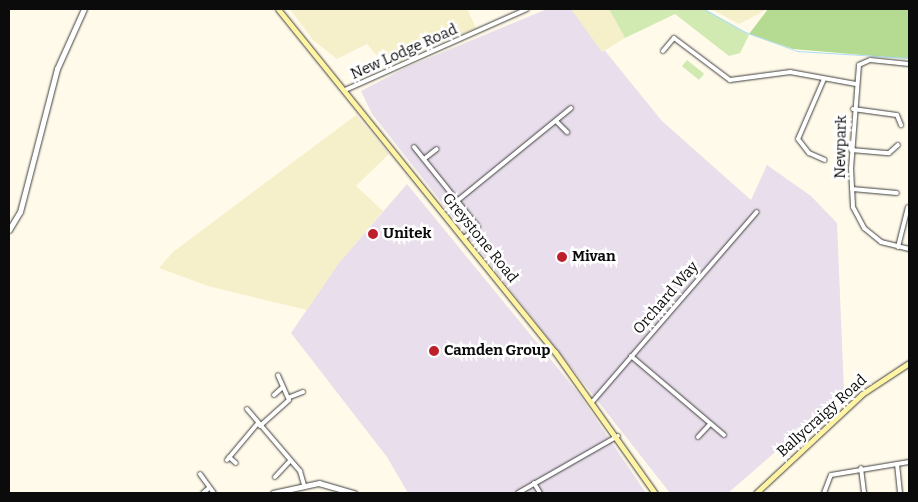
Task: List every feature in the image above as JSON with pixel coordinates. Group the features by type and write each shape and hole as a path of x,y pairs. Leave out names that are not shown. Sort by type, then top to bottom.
{"main road":[{"name":"Greystone Road","path":"278,9 593,400 654,492"},
{"name":"Ballycraigy Road","path":"756,493 862,394 909,362"}],"street":[{"path":"9,230 20,212 58,69 84,9"},
{"name":"New Lodge Road","path":"345,90 527,9"},
{"path":"663,51 674,38 730,80 790,72 856,84"},
{"name":"Newpark","path":"909,64 865,61 858,67 853,109 852,150 852,189 855,212 864,228 875,238 909,249"},
{"path":"824,78 798,139 809,153 824,160"},
{"path":"457,201 571,108"},
{"path":"853,109 897,115 901,125"},
{"path":"556,121 567,132"},
{"path":"852,150 889,153 898,145"},
{"path":"414,147 478,227 464,238"},
{"path":"424,159 437,149"},
{"path":"852,189 898,193"},
{"path":"898,247 908,207"},
{"name":"Orchard Way","path":"593,400 757,212"},
{"path":"631,356 724,435"},
{"path":"278,375 290,397"},
{"path":"274,395 283,387"},
{"path":"236,464 228,458 259,425 290,397 303,392"},
{"path":"247,409 301,472 304,486"},
{"path":"698,437 710,424"},
{"path":"518,493 618,436"},
{"path":"275,477 290,461"},
{"path":"824,493 829,476 861,468 909,462"},
{"path":"897,464 900,493"},
{"path":"861,468 864,493"},
{"path":"200,474 214,493"},
{"path":"534,483 540,493"},
{"path":"273,493 304,486 331,484 355,493"},
{"path":"203,493 210,488"}],"shaded area":[{"path":"290,9 467,9 476,28 387,67 367,44 337,59 313,40"},
{"path":"547,9 571,9 662,121 751,200 767,165 811,196 837,223 844,392 728,493 670,493 372,114 361,91 405,68"},
{"path":"571,9 609,9 625,38 602,52"},
{"path":"711,9 768,9 739,24"},
{"path":"356,115 389,154 356,186 383,211 338,264 307,310 208,286 159,268 173,252"},
{"path":"407,184 579,394 646,493 408,493 387,457 291,333 338,264"}],"green space":[{"path":"609,9 704,9 749,35 740,53 729,56 675,14 625,38"},
{"path":"768,9 909,9 909,59 793,49 749,34"},
{"path":"687,60 704,74 699,80 682,66"}],"waterway":[{"path":"704,9 745,32 797,51 909,58"}],"place":[{"name":"Unitek","path":"373,234"},
{"name":"Mivan","path":"562,257"},
{"name":"Camden Group","path":"434,351"}]}
